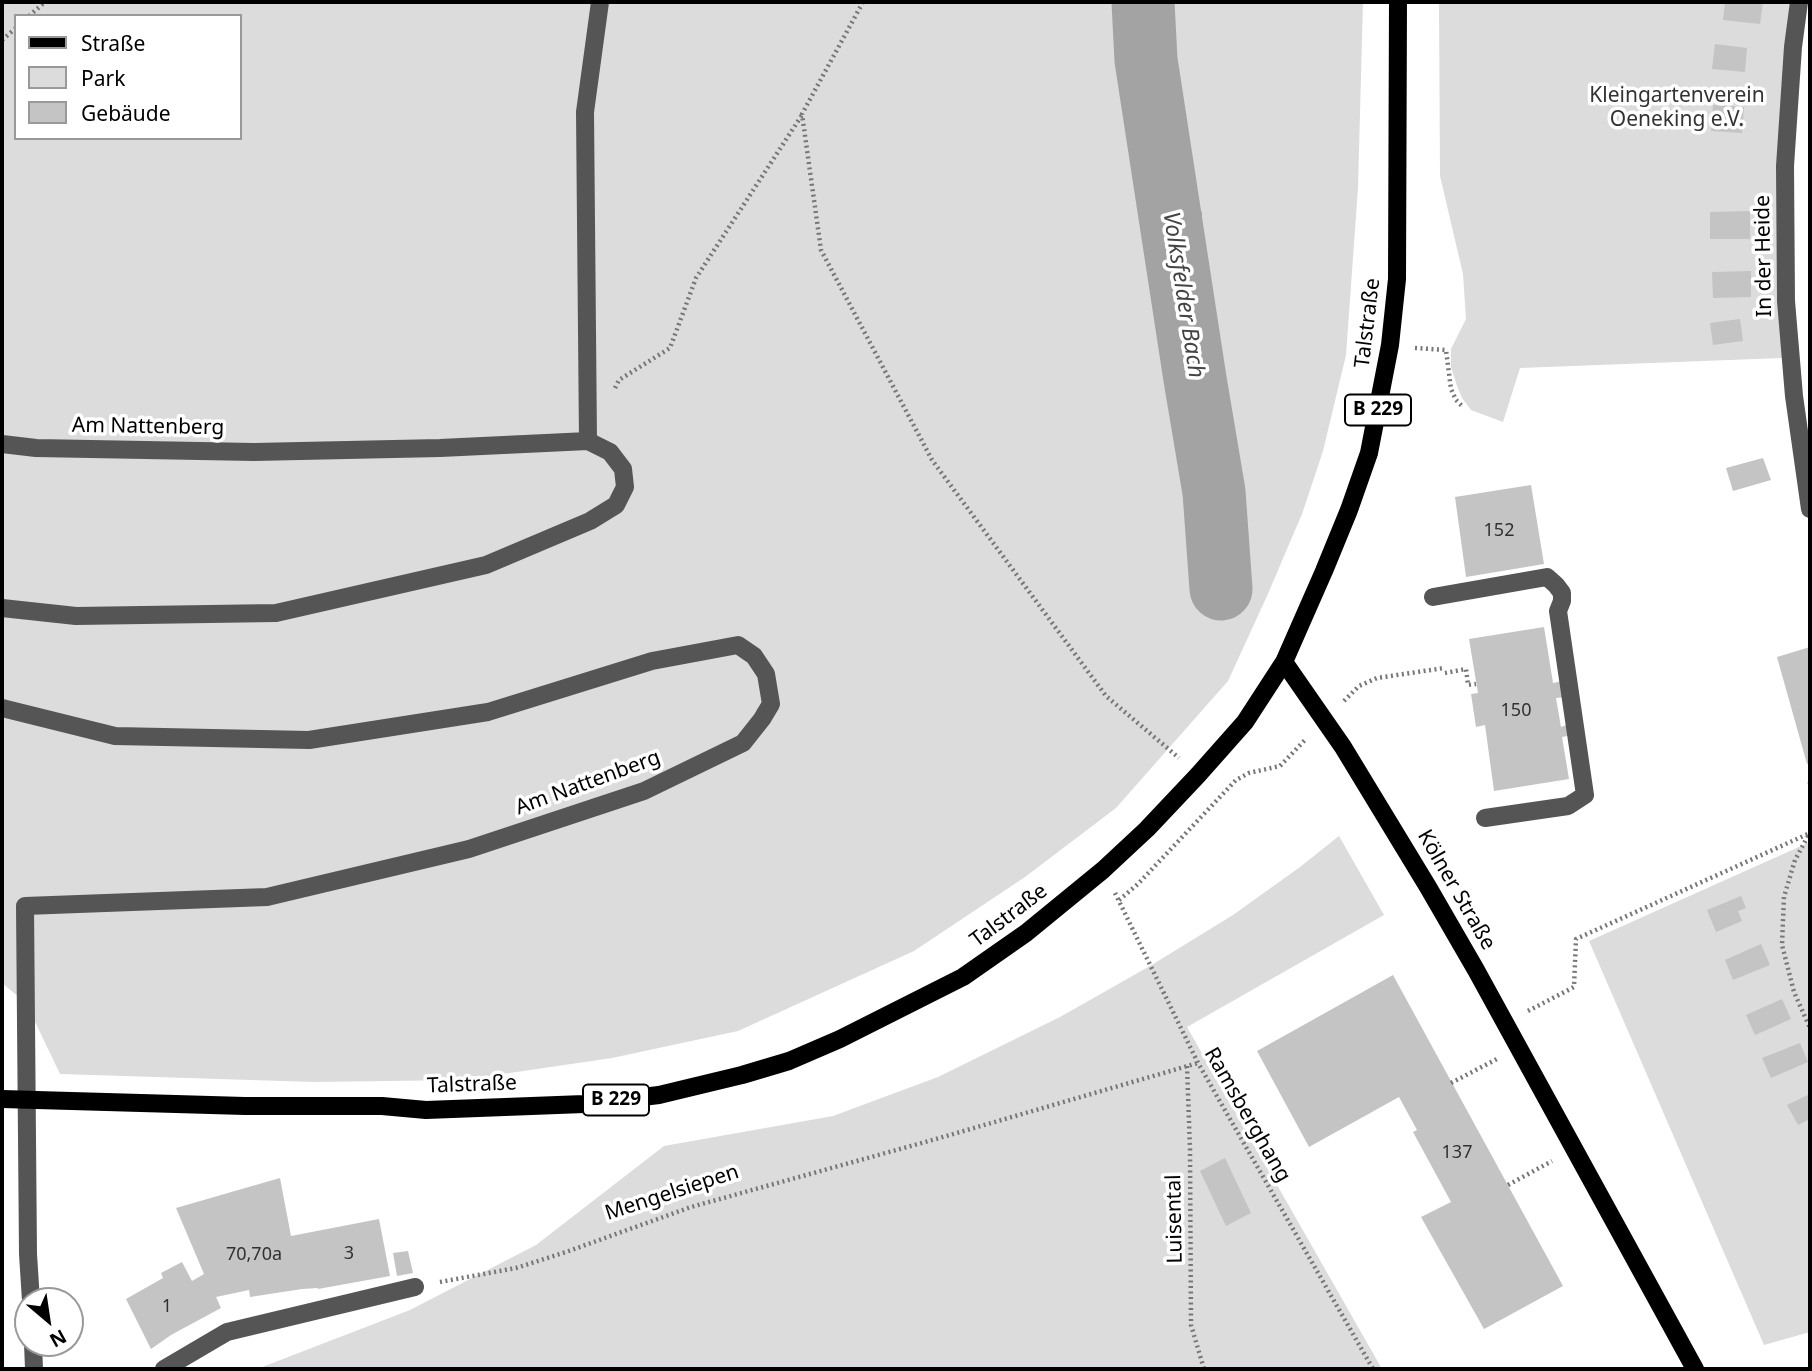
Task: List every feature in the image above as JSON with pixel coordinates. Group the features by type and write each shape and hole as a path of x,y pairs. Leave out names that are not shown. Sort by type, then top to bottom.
{"main road":[{"name":"Talstraße","path":"2,1100 426,1110 584,1104 659,1095 789,1061 840,1039 964,977 1026,933 1147,830 1245,722 1284,662 1325,571 1369,453 1390,345 1397,279 1398,2"},
{"name":"Kölner Straße","path":"1284,662 1343,747 1476,970 1695,1369"}],"street":[{"path":"2,608 76,616 276,613 486,565 590,521 617,505 625,487 623,469 610,453 588,441 585,112 600,2"},
{"name":"In der Heide","path":"1799,2 1793,47 1785,166 1786,301 1794,396 1810,509"},
{"name":"Am Nattenberg","path":"2,444 36,448 254,452 440,448 588,441"},
{"path":"1433,597 1548,577 1562,593 1558,611 1585,795 1568,806 1485,818"},
{"name":"Am Nattenberg","path":"2,708 115,736 309,740 488,712 652,662 738,645 754,656 766,674 771,704 743,743 669,779 644,791 469,849 267,897 25,906 28,1100"},
{"path":"28,1100 30,1287"},
{"path":"164,1369 227,1332 415,1287"}],"path":[{"path":"31,14 45,2"},
{"path":"613,392 619,380 670,348 696,278 802,114 863,2"},
{"path":"802,114 821,250 932,460 1106,696 1198,775"},
{"path":"1390,345 1446,350 1451,389 1463,407"},
{"path":"1119,900 1138,884 1236,780 1249,773 1280,766 1359,686 1377,678 1466,669 1468,685 1476,684"},
{"path":"1505,1024 1574,987 1576,939 1810,833"},
{"path":"1810,833 1795,860 1784,897 1782,945 1794,992 1810,1028"},
{"name":"Ramsberghang","path":"1103,870 1198,1063 1373,1369"},
{"name":"Mengelsiepen","path":"415,1287 516,1268 691,1207 1198,1063"},
{"name":"Luisental","path":"1187,1066 1191,1325 1204,1369"},
{"path":"1451,1083 1472,1072"},
{"path":"1508,1185 1575,1149"}],"green space":[{"path":"2,2 1363,2 1358,188 1346,355 1323,451 1302,514 1228,681 1116,808 1025,877 914,951 738,1031 612,1058 462,1080 314,1082 60,1074 26,1003 2,983"},
{"name":"Kleingartenverein Oeneking e.V.","path":"1439,2 1791,2 1782,358 1520,368 1503,422 1471,410 1462,398 1451,367 1451,349 1466,319 1463,274 1440,176"},
{"path":"1339,836 1384,915 1187,1027 1382,1369 257,1369 410,1310 536,1245 664,1146 833,1116 938,1077 1060,1017 1233,915"},
{"path":"1810,842 1810,1332 1764,1345 1589,941"}],"building":[{"path":"1725,2 1763,2 1760,24 1723,20"},
{"path":"1715,44 1747,48 1745,72 1712,69"},
{"path":"1713,105 1744,107 1742,133 1711,131"},
{"path":"1750,211 1750,239 1710,239 1710,212"},
{"path":"1751,271 1751,297 1713,298 1712,272"},
{"path":"1740,319 1743,341 1713,345 1710,323"},
{"path":"1763,458 1771,480 1733,491 1726,468"},
{"path":"1531,485 1544,564 1466,577 1455,497"},
{"path":"1544,627 1553,683 1563,681 1566,697 1556,698 1561,727 1569,724 1572,735 1562,737 1569,779 1494,791 1485,725 1476,727 1471,694 1478,693 1469,639"},
{"path":"1810,647 1810,763 1807,764 1777,657"},
{"path":"1741,896 1746,908 1738,911 1742,921 1716,932 1707,910"},
{"path":"1761,944 1770,965 1733,980 1725,960"},
{"path":"1393,975 1563,1286 1484,1329 1421,1217 1451,1202 1413,1132 1417,1130 1399,1097 1309,1147 1257,1051"},
{"path":"1782,999 1791,1019 1755,1035 1746,1015"},
{"path":"1800,1043 1808,1062 1771,1078 1762,1058"},
{"path":"1810,1094 1810,1119 1798,1125 1787,1105"},
{"path":"1225,1158 1251,1213 1226,1226 1200,1171"},
{"path":"280,1178 291,1236 379,1219 390,1276 318,1289 250,1297 249,1290 216,1297 221,1308 151,1349 126,1299 163,1278 161,1273 182,1262 192,1281 204,1274 176,1208"},
{"path":"408,1251 413,1273 397,1276 393,1253"}],"waterway":[{"name":"Volksfelder Bach","path":"1143,2 1146,60 1214,492 1221,589"},
{"path":"1161,160 1197,214"}]}
